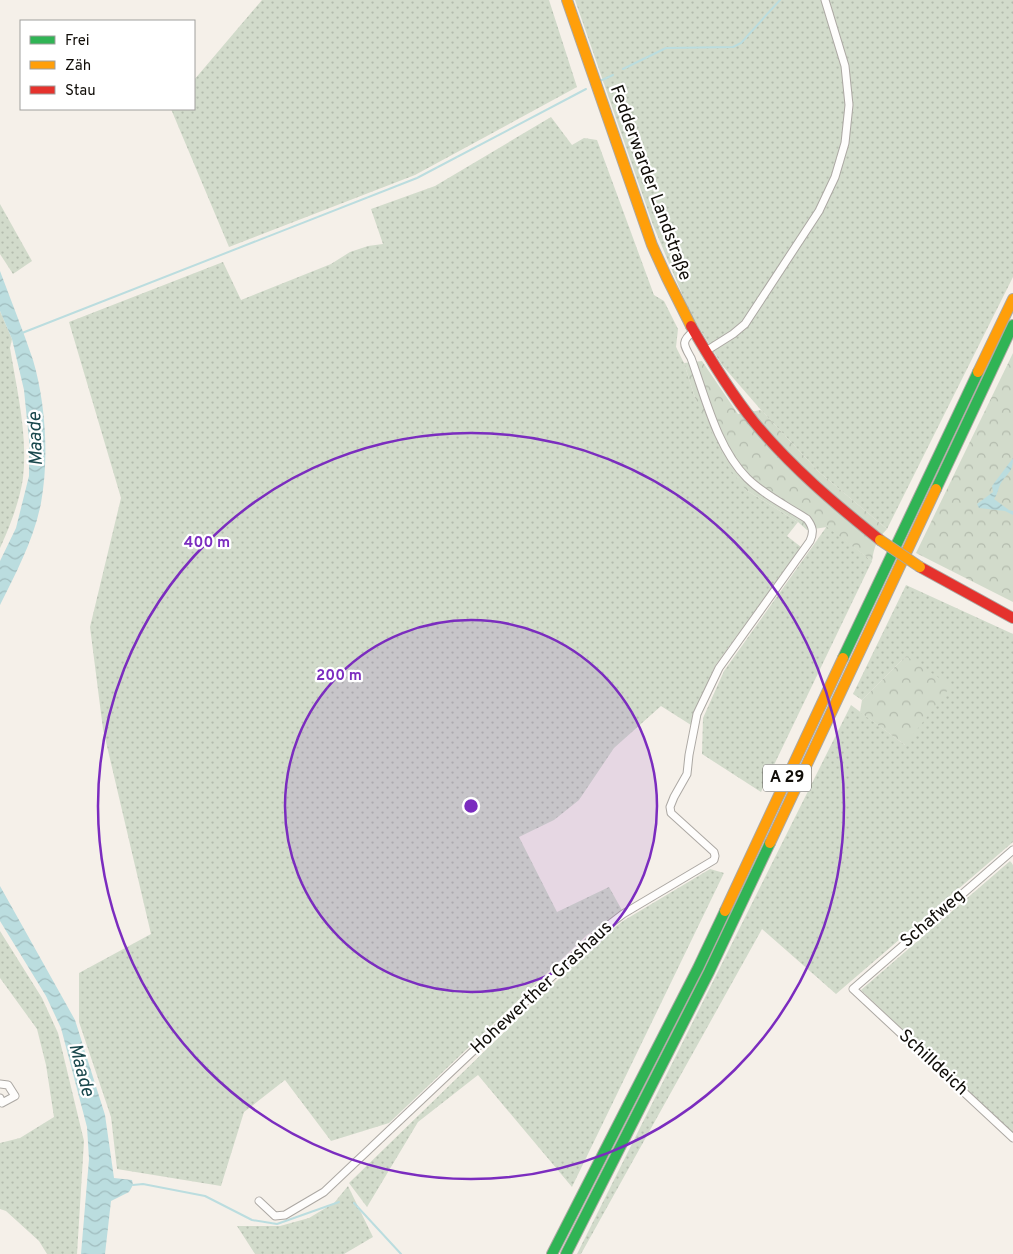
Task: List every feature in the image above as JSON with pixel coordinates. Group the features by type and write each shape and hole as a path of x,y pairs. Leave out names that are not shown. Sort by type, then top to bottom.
{"main road":[{"name":"Fedderwarder Landstraße","path":"567,0 652,245 694,331 735,396 759,428 815,486 880,540 920,567 1013,618"},
{"name":"A 29","path":"552,1254 698,968 1013,299"},
{"name":"A 29","path":"566,1254 709,972 1013,325"}],"street":[{"path":"706,351 745,324 819,211 835,177 845,143 848,105 845,66 825,0"},
{"name":"Hohewerther Grashaus","path":"258,1202 275,1216 285,1215 324,1192 597,934 623,914 714,860 714,852 671,813 670,807 687,774 697,714 719,668 810,541 813,533 812,525 807,519 760,489 746,477 732,458 722,440 691,358 685,347 685,338 694,331"},
{"name":"Schafweg","path":"853,989 1013,850"},
{"name":"Schilldeich","path":"853,989 1013,1138"},
{"path":"0,1084 8,1085 15,1096 2,1103 0,1098"}],"green space":[{"path":"262,0 549,0 577,87 415,175 229,247 171,110 195,110 195,79"},
{"path":"575,0 1013,0 1013,277 887,529 819,472 761,410 722,365 690,313 653,225"},
{"path":"551,117 572,145 584,138 597,140 654,295 664,301 678,329 676,347 684,363 695,398 746,490 798,522 787,536 801,547 715,666 691,725 661,706 614,748 579,800 554,820 519,837 557,912 609,887 623,912 587,935 389,1123 331,1141 285,1080 244,1112 221,1186 117,1169 111,1117 79,1022 79,973 151,934 103,729 90,627 121,498 69,322 223,262 241,300 331,264 350,252 368,246 383,244 371,209 435,186"},
{"path":"0,204 32,261 13,274 0,254"},
{"path":"0,311 12,339 10,348 23,429 24,462 19,496 0,548"},
{"path":"1013,353 1013,602 916,553"},
{"path":"702,361 738,414 761,410 819,472 887,529 876,544 872,561 827,527 807,530 798,522 746,490 729,468 695,398 684,363"},
{"path":"827,526 872,561 761,792 702,754 703,718 724,671"},
{"path":"906,585 1013,634 1013,842 836,994 762,929 581,1254 577,1254 851,705 905,745 906,656 862,700 853,694"},
{"path":"906,656 951,686 905,745 860,712 862,700"},
{"path":"1010,861 1013,865 1013,1136 861,990"},
{"path":"710,869 724,873 572,1187 478,1075 418,1122 367,1207 349,1183 600,939 623,921"},
{"path":"0,931 42,998 58,1033 84,1141 77,1254 47,1254 39,1241 6,1211 0,1209 0,1143 20,1138 54,1117 46,1065 37,1029 0,978"},
{"path":"348,1186 373,1237 344,1254 255,1254 237,1226 280,1226 309,1218 334,1203"}],"water":[{"name":"Maade","path":"0,271 33,360 37,377 45,432 45,468 41,503 34,530 24,556 0,605 0,561 16,528 29,476 29,440 24,390 12,339 0,311"},
{"path":"1013,458 1011,469 1001,483 994,499 1013,511 1013,515 1005,511 979,508 977,504 993,492 992,486"},
{"name":"Maade","path":"0,886 75,1020 105,1115 114,1178 132,1180 133,1185 129,1192 111,1201 105,1254 81,1254 89,1159 87,1127 61,1028 46,996 0,921"}],"waterway":[{"path":"623,69 666,48 733,47 741,43 780,0"},
{"path":"600,81 613,75"},
{"path":"22,333 417,178 586,89"},
{"path":"133,1185 143,1184 205,1196 252,1220 277,1224 339,1202"},
{"path":"354,1203 401,1254"}],"traffic: fast":[{"path":"936,489 1013,325"},
{"path":"843,658 978,372"},
{"path":"566,1254 709,972 770,843"},
{"path":"552,1254 698,968 725,911"}],"traffic: slow":[{"path":"567,0 652,245 691,326"},
{"path":"978,372 1013,299"},
{"path":"770,843 936,489"},
{"path":"880,540 920,567"},
{"path":"725,911 843,658"}],"traffic: jam":[{"path":"691,326 745,411 768,439 814,484 880,540"},
{"path":"920,567 1013,618"}]}
